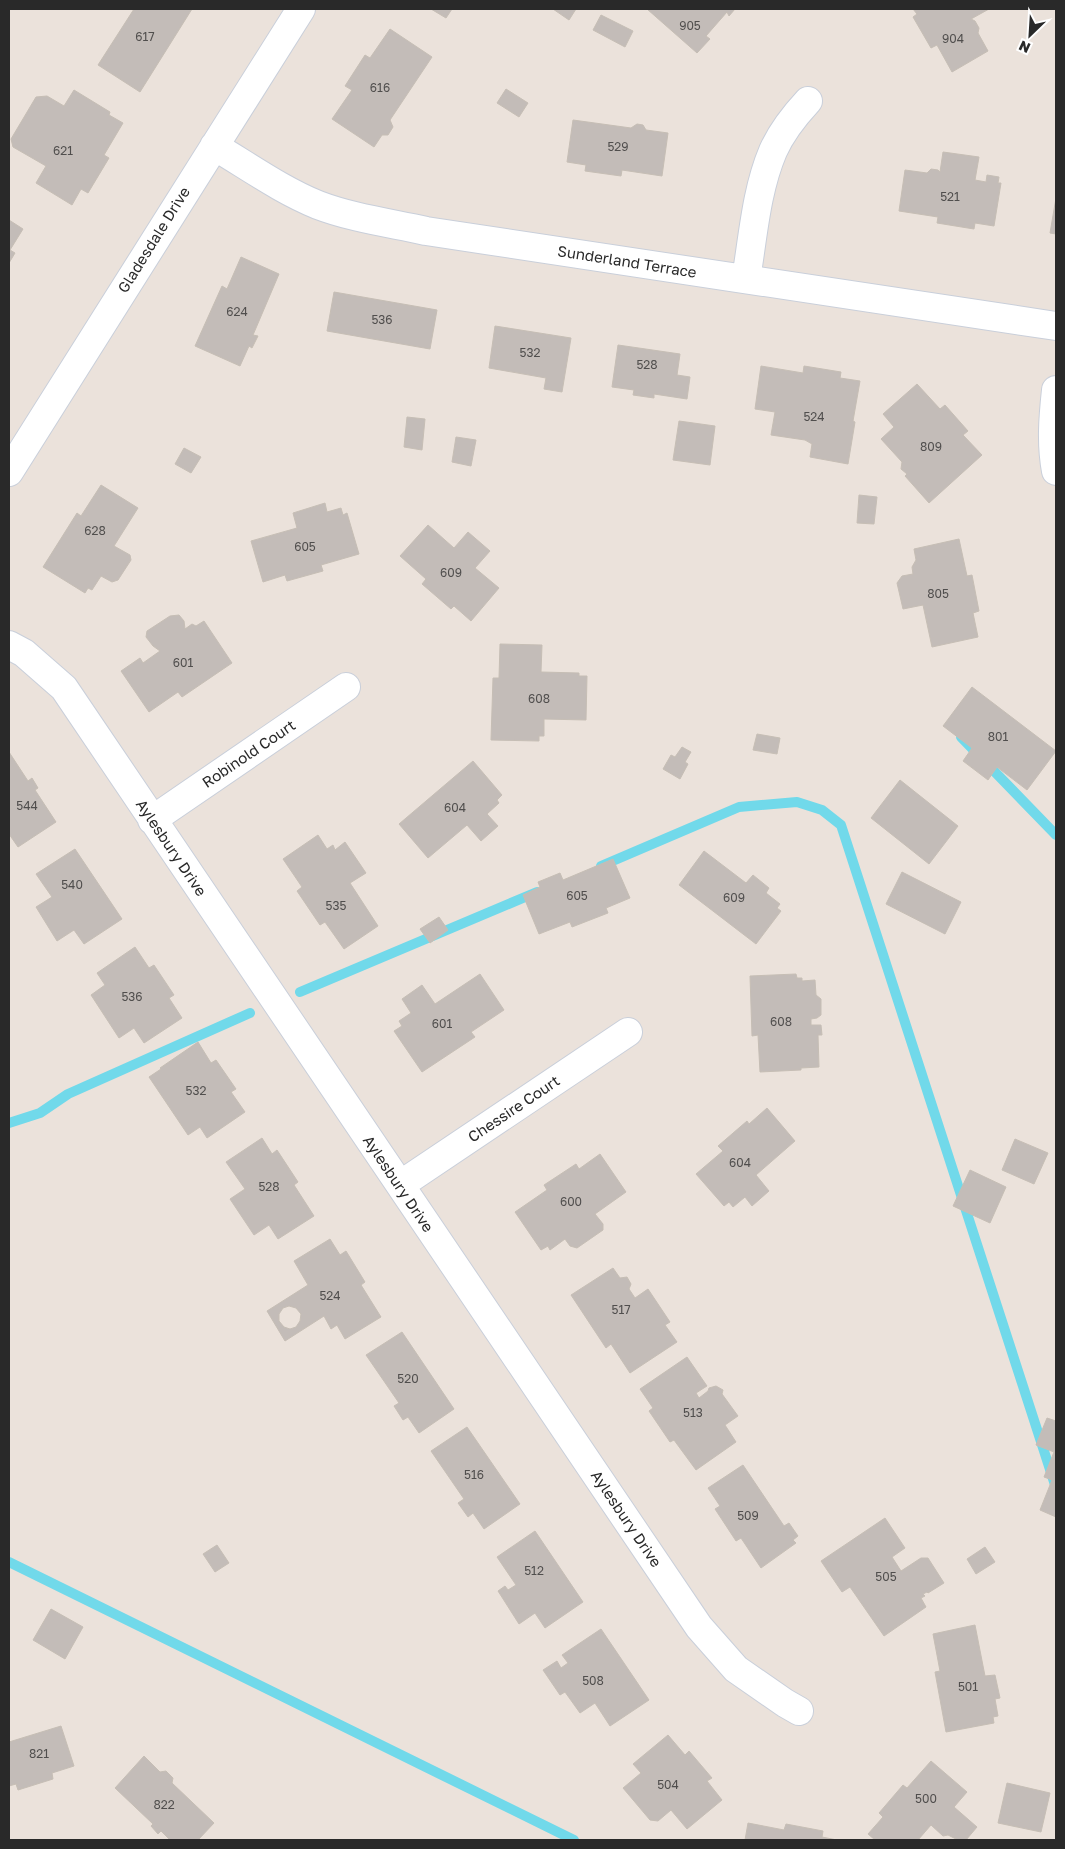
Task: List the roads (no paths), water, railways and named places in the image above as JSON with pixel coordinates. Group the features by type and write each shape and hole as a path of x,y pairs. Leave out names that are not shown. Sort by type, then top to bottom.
{"street":[{"name":"Gladesdale Drive","path":"9,472 301,9"},
{"path":"746,280 760,190 774,150 797,113 808,101"},
{"name":"Sunderland Terrace","path":"214,146 271,181 317,204 342,213 426,231 1056,326"},
{"path":"1056,390 1052,427 1056,471"},
{"name":"Aylesbury Drive","path":"9,645 24,653 64,688 700,1627 736,1669 799,1711"},
{"name":"Robinold Court","path":"152,820 346,687"},
{"name":"Chessire Court","path":"400,1185 628,1032"}],"waterway":[{"path":"961,737 1056,835"},
{"path":"601,866 739,807 797,802 822,810 841,825 1056,1488"},
{"path":"300,992 537,892"},
{"path":"9,1123 40,1113 68,1094 250,1013"},
{"path":"9,1562 574,1840"}]}
